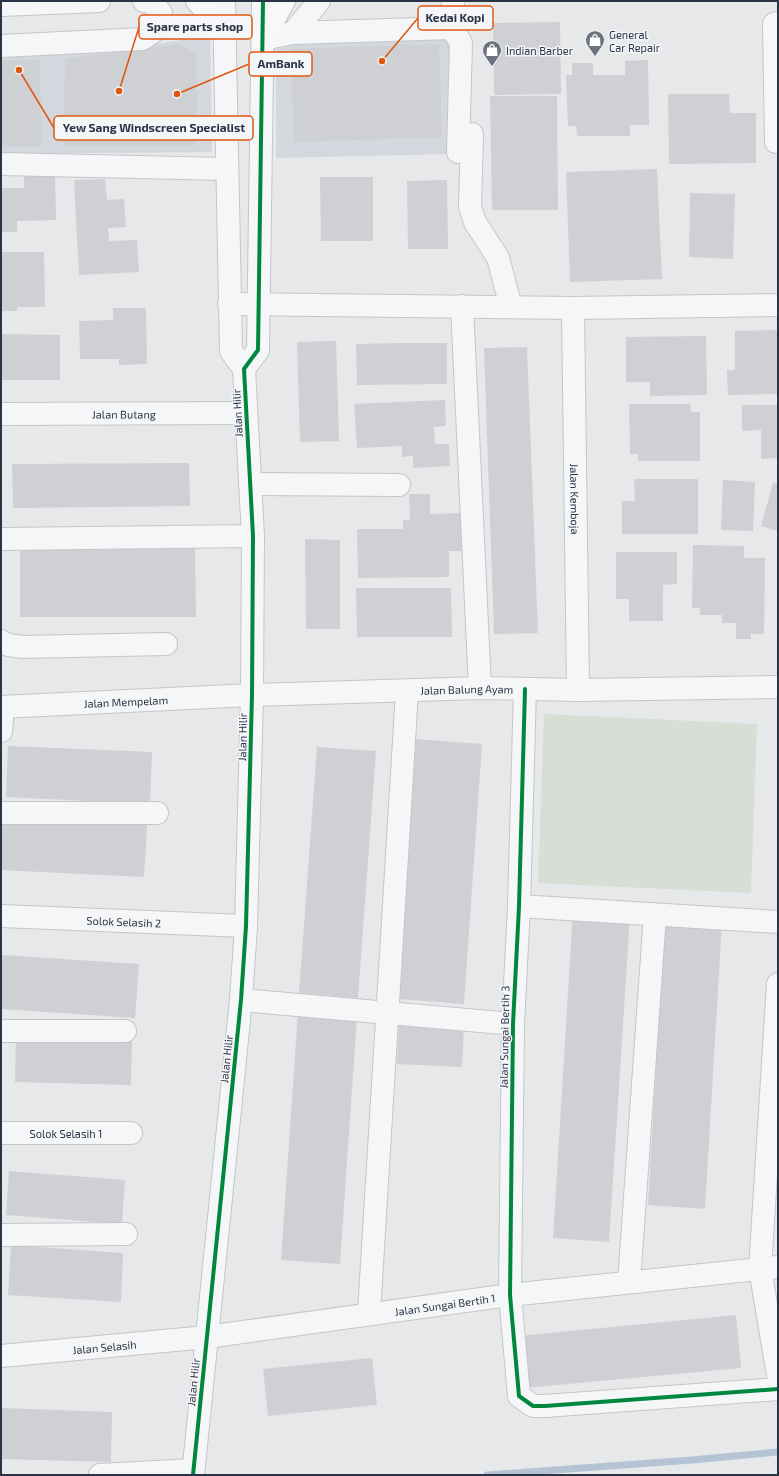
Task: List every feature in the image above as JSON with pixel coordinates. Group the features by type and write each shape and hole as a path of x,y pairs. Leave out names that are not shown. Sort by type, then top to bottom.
{"main road":[{"path":"197,1 225,32"},
{"path":"263,39 284,1"}],"street":[{"path":"1,5 99,1"},
{"path":"1,46 142,40 158,29 161,13 152,2 144,1"},
{"path":"224,1 230,352 244,369 258,350 263,1"},
{"path":"293,33 319,1"},
{"path":"453,1 452,28 461,43 458,152"},
{"path":"776,142 774,24 778,24"},
{"path":"263,39 293,33 452,28"},
{"path":"472,134 470,207 474,222 498,258 511,307"},
{"path":"1,164 226,169"},
{"path":"229,304 573,308 778,305"},
{"path":"462,306 480,688"},
{"name":"Jalan Kemboja","path":"573,308 578,690"},
{"name":"Jalan Hilir","path":"193,1472 241,1000 246,926 252,695 253,536 244,369"},
{"name":"Jalan Butang","path":"1,414 246,413"},
{"path":"250,484 399,485"},
{"path":"1,540 253,536"},
{"path":"1,641 8,645 23,647 166,644"},
{"name":"Jalan Balung Ayam","path":"252,695 407,692 480,688 578,690 778,686"},
{"name":"Jalan Sungai Bertih 3","path":"525,689 513,1024 510,1295 519,1396 533,1406 778,1389"},
{"path":"368,1313 407,692"},
{"name":"Jalan Mempelam","path":"2,707 252,695"},
{"path":"1,731 2,707"},
{"path":"1,814 157,813"},
{"path":"518,906 778,922"},
{"path":"629,1282 655,915"},
{"name":"Solok Selasih 2","path":"1,916 246,926"},
{"path":"778,984 769,1268 778,1375"},
{"path":"241,1000 513,1024"},
{"path":"1,1031 125,1031"},
{"name":"Solok Selasih 1","path":"1,1133 131,1133"},
{"path":"1,1235 126,1234"},
{"name":"Jalan Sungai Bertih 1","path":"207,1337 368,1313 510,1295 769,1268"},
{"name":"Jalan Selasih","path":"1,1356 207,1337"},
{"path":"100,1475 193,1472"}],"shaded area":[{"path":"448,35 455,46 450,154 276,158 276,49 309,38"},
{"path":"210,36 212,152 1,154 1,52 141,46"},
{"path":"544,714 757,724 751,893 538,883"}],"building":[{"path":"560,22 561,94 494,95 493,23"},
{"path":"178,44 196,54 198,145 64,145 65,59"},
{"path":"439,44 442,137 294,142 291,49"},
{"path":"1,60 40,60 41,147 1,147"},
{"path":"648,60 649,125 630,125 630,136 577,136 576,126 568,126 566,75 572,75 572,63 593,63 593,75 625,75 625,61"},
{"path":"668,94 729,94 730,113 756,113 756,163 669,164"},
{"path":"490,96 557,96 558,210 492,210"},
{"path":"657,169 662,279 570,282 566,172"},
{"path":"24,173 55,173 56,220 17,221 17,232 1,232 1,188 24,188"},
{"path":"320,177 373,177 373,241 321,241"},
{"path":"105,179 107,200 124,199 126,227 108,228 109,241 137,240 139,272 79,275 74,180"},
{"path":"447,180 448,249 408,249 407,181"},
{"path":"690,193 735,194 733,259 689,257"},
{"path":"1,252 44,252 45,307 17,307 17,311 1,311"},
{"path":"113,308 146,308 147,364 119,365 119,359 80,359 79,321 113,320"},
{"path":"778,330 778,394 728,395 727,370 735,370 735,331"},
{"path":"1,334 60,335 60,380 1,380"},
{"path":"706,336 707,395 650,396 650,382 626,382 626,337"},
{"path":"336,341 339,441 300,442 297,342"},
{"path":"447,343 447,384 357,385 356,344"},
{"path":"527,347 538,633 494,634 484,348"},
{"path":"445,400 446,426 434,427 435,444 449,444 450,466 413,468 413,456 402,457 402,446 357,448 354,404"},
{"path":"629,404 690,404 691,412 700,412 700,461 638,461 638,454 630,454"},
{"path":"742,405 778,405 778,458 761,459 761,430 742,431"},
{"path":"189,463 190,506 13,508 12,464"},
{"path":"634,479 698,479 698,534 622,534 622,501 635,501"},
{"path":"723,480 755,482 753,531 721,530"},
{"path":"773,483 778,484 778,531 761,526"},
{"path":"409,494 430,494 430,514 461,513 462,551 449,551 449,577 358,578 357,529 403,529 403,520 410,520"},
{"path":"305,539 340,540 340,629 306,629"},
{"path":"693,545 744,546 744,558 765,558 764,634 751,634 751,639 736,639 736,623 722,623 722,615 700,615 700,608 692,608"},
{"path":"20,546 195,546 196,617 20,617"},
{"path":"616,552 677,552 677,584 663,585 663,621 629,621 629,599 616,599"},
{"path":"356,588 451,588 452,637 357,637"},
{"path":"416,739 482,744 464,1004 398,999"},
{"path":"8,746 152,752 150,804 6,797"},
{"path":"317,747 376,751 358,998 299,993"},
{"path":"2,818 147,825 144,877 1,870"},
{"path":"573,912 630,916 609,1242 553,1238"},
{"path":"665,918 722,922 705,1209 648,1205"},
{"path":"1,955 139,964 135,1018 1,1009"},
{"path":"298,1012 357,1016 340,1264 281,1260"},
{"path":"399,1019 464,1023 462,1067 397,1064"},
{"path":"16,1033 132,1036 131,1085 15,1082"},
{"path":"9,1171 125,1180 122,1224 6,1215"},
{"path":"11,1245 123,1253 121,1302 8,1295"},
{"path":"736,1315 741,1368 524,1388 519,1336"},
{"path":"372,1358 377,1405 268,1416 263,1369"},
{"path":"1,1408 112,1412 111,1462 1,1459"}],"waterway":[{"path":"487,1475 778,1452"}],"cycle path":[{"path":"193,1475 241,1000 246,926 252,695 253,536 244,369 258,350 263,1"},
{"path":"525,689 519,906 513,1024 510,1295 519,1396 533,1406 545,1406 778,1389"}],"place":[{"name":"General Car Repair","path":"595,57"},
{"name":"Kedai Kopi","path":"382,61"},
{"name":"Indian Barber","path":"492,67"},
{"name":"Yew Sang Windscreen Specialist","path":"19,70"},
{"name":"Spare parts shop","path":"119,91"},
{"name":"AmBank","path":"177,94"}]}
